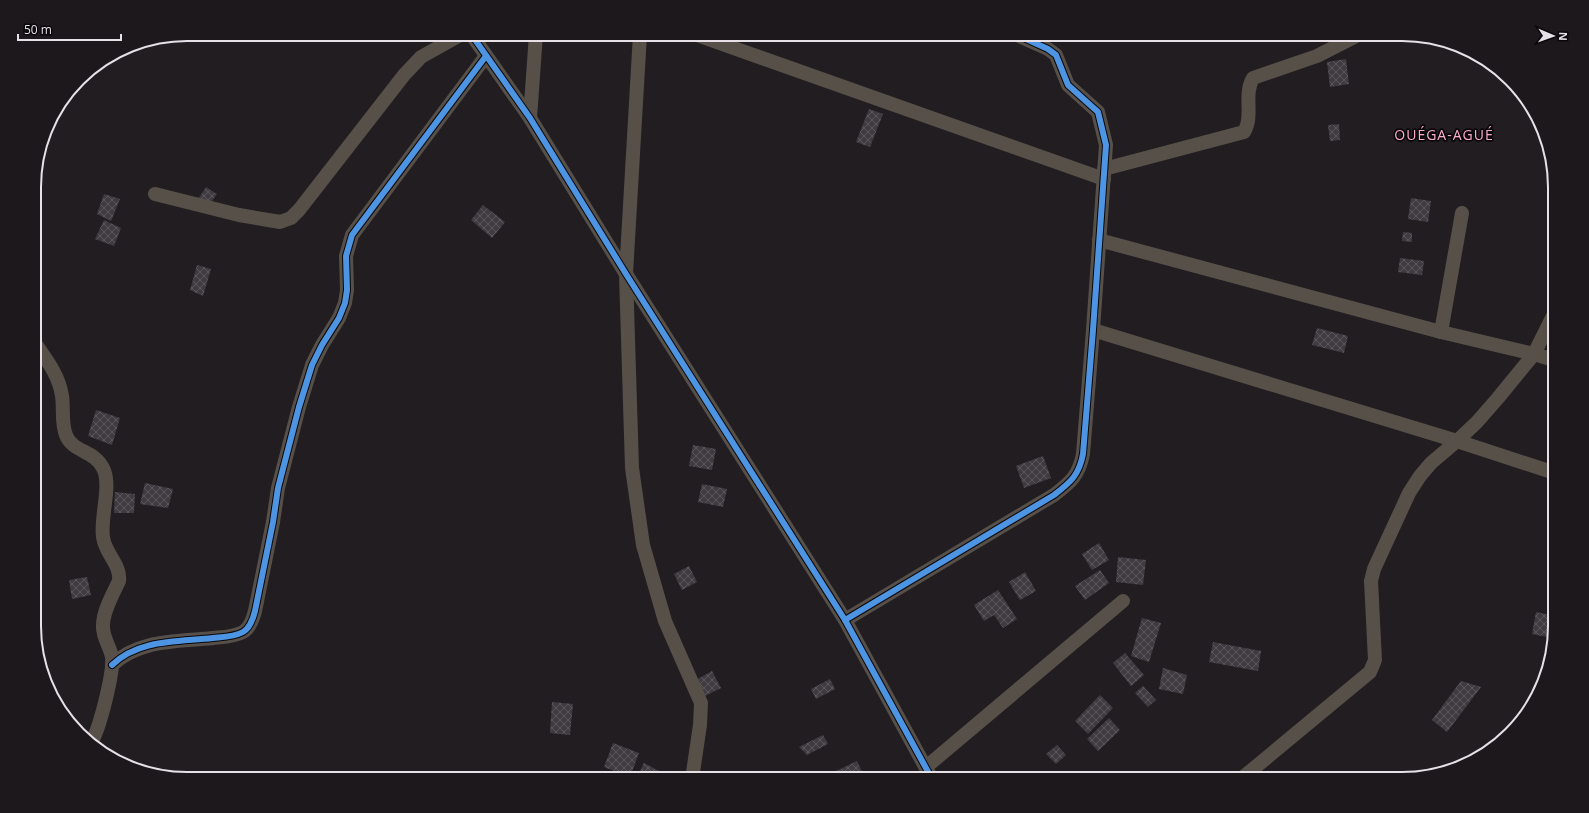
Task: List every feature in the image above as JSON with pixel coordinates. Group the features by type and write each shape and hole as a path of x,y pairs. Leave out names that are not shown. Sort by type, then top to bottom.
{"street":[{"path":"155,194 239,215 280,222 291,218 300,210 404,75 422,57 450,41"},
{"path":"476,41 530,118 626,274 845,620 928,772"},
{"path":"530,118 536,41"},
{"path":"640,41 626,274 632,468 642,545 665,622 700,703 700,725 693,772"},
{"path":"714,41 1104,174 1244,132 1248,125 1249,85 1252,78 1317,56 1346,41"},
{"path":"845,620 1054,495 1075,477 1081,466 1093,330 1106,145 1098,112 1068,85 1056,55 1048,49 1030,41"},
{"path":"112,665 126,654 151,645 177,640 233,636 244,631 251,623 255,612 273,522 278,488 298,407 312,365 322,345 339,318 345,303 347,290 346,256 352,235 486,56"},
{"path":"1441,332 1462,213"},
{"path":"1099,240 1441,332 1548,358"},
{"path":"1249,772 1370,672 1375,660 1371,581 1374,569 1409,493 1431,463 1457,441 1498,398 1534,354 1548,326"},
{"path":"1093,330 1457,441 1548,471"},
{"path":"41,352 60,383 66,435 72,445 96,457 104,468 107,479 102,527 103,539 118,567 120,574 119,582 103,624 106,642 111,653 112,665 98,727 93,738"},
{"path":"930,772 1123,601"}],"building":[{"path":"1346,59 1349,84 1330,87 1327,62"},
{"path":"869,109 883,114 870,147 856,142"},
{"path":"1339,124 1340,140 1330,141 1328,125"},
{"path":"206,187 217,194 209,205 198,199"},
{"path":"104,194 120,199 111,221 97,214"},
{"path":"1411,198 1431,201 1428,222 1408,219"},
{"path":"483,205 505,222 492,238 471,220"},
{"path":"104,220 121,228 114,246 95,239"},
{"path":"1403,232 1412,233 1412,242 1402,241"},
{"path":"1400,258 1424,261 1422,275 1398,272"},
{"path":"197,265 211,269 203,296 190,290"},
{"path":"1317,328 1348,336 1344,353 1312,345"},
{"path":"96,410 120,418 112,445 88,436"},
{"path":"693,445 716,449 712,470 689,466"},
{"path":"1043,456 1051,478 1024,488 1016,466"},
{"path":"145,483 173,489 168,508 140,504"},
{"path":"702,484 727,489 723,507 698,502"},
{"path":"115,492 135,494 134,513 114,513"},
{"path":"1099,543 1109,560 1092,570 1082,554"},
{"path":"1118,557 1146,560 1143,585 1116,582"},
{"path":"689,566 697,582 682,590 674,574"},
{"path":"1100,570 1109,583 1085,600 1075,586"},
{"path":"1025,572 1036,591 1020,600 1009,582"},
{"path":"87,577 91,595 72,599 69,580"},
{"path":"998,590 1017,619 1003,628 994,615 984,621 974,605"},
{"path":"1536,612 1548,615 1548,637 1532,634"},
{"path":"1142,618 1161,623 1149,662 1131,656"},
{"path":"1213,642 1261,651 1258,671 1209,662"},
{"path":"1125,653 1144,675 1131,686 1113,663"},
{"path":"1163,668 1187,675 1183,694 1159,689"},
{"path":"712,671 721,688 703,697 694,681"},
{"path":"830,679 835,689 816,699 811,689"},
{"path":"1461,681 1481,687 1447,732 1432,720"},
{"path":"1143,686 1156,700 1148,707 1135,693"},
{"path":"1100,695 1113,708 1088,734 1075,721"},
{"path":"552,702 573,704 570,735 550,733"},
{"path":"1109,718 1120,730 1098,751 1087,739"},
{"path":"823,735 828,744 807,755 799,747"},
{"path":"613,743 639,753 632,772 617,772 604,767"},
{"path":"1057,745 1066,755 1056,764 1046,754"},
{"path":"857,761 862,772 834,772"},
{"path":"644,763 661,772 640,772"}],"cycle path":[{"path":"476,41 530,118 626,274 845,620 928,772"},
{"path":"845,620 1054,495 1077,473 1081,461 1083,454 1093,330 1106,145 1098,112 1068,85 1056,55 1048,49 1030,41"},
{"path":"112,665 134,650 147,646 173,641 232,636 240,634 249,626 255,611 273,522 278,488 299,407 312,365 322,345 339,318 345,303 347,290 346,256 352,235 486,56"}],"district":[{"name":"OUÉGA-AGUÉ","path":"1444,135"}]}
